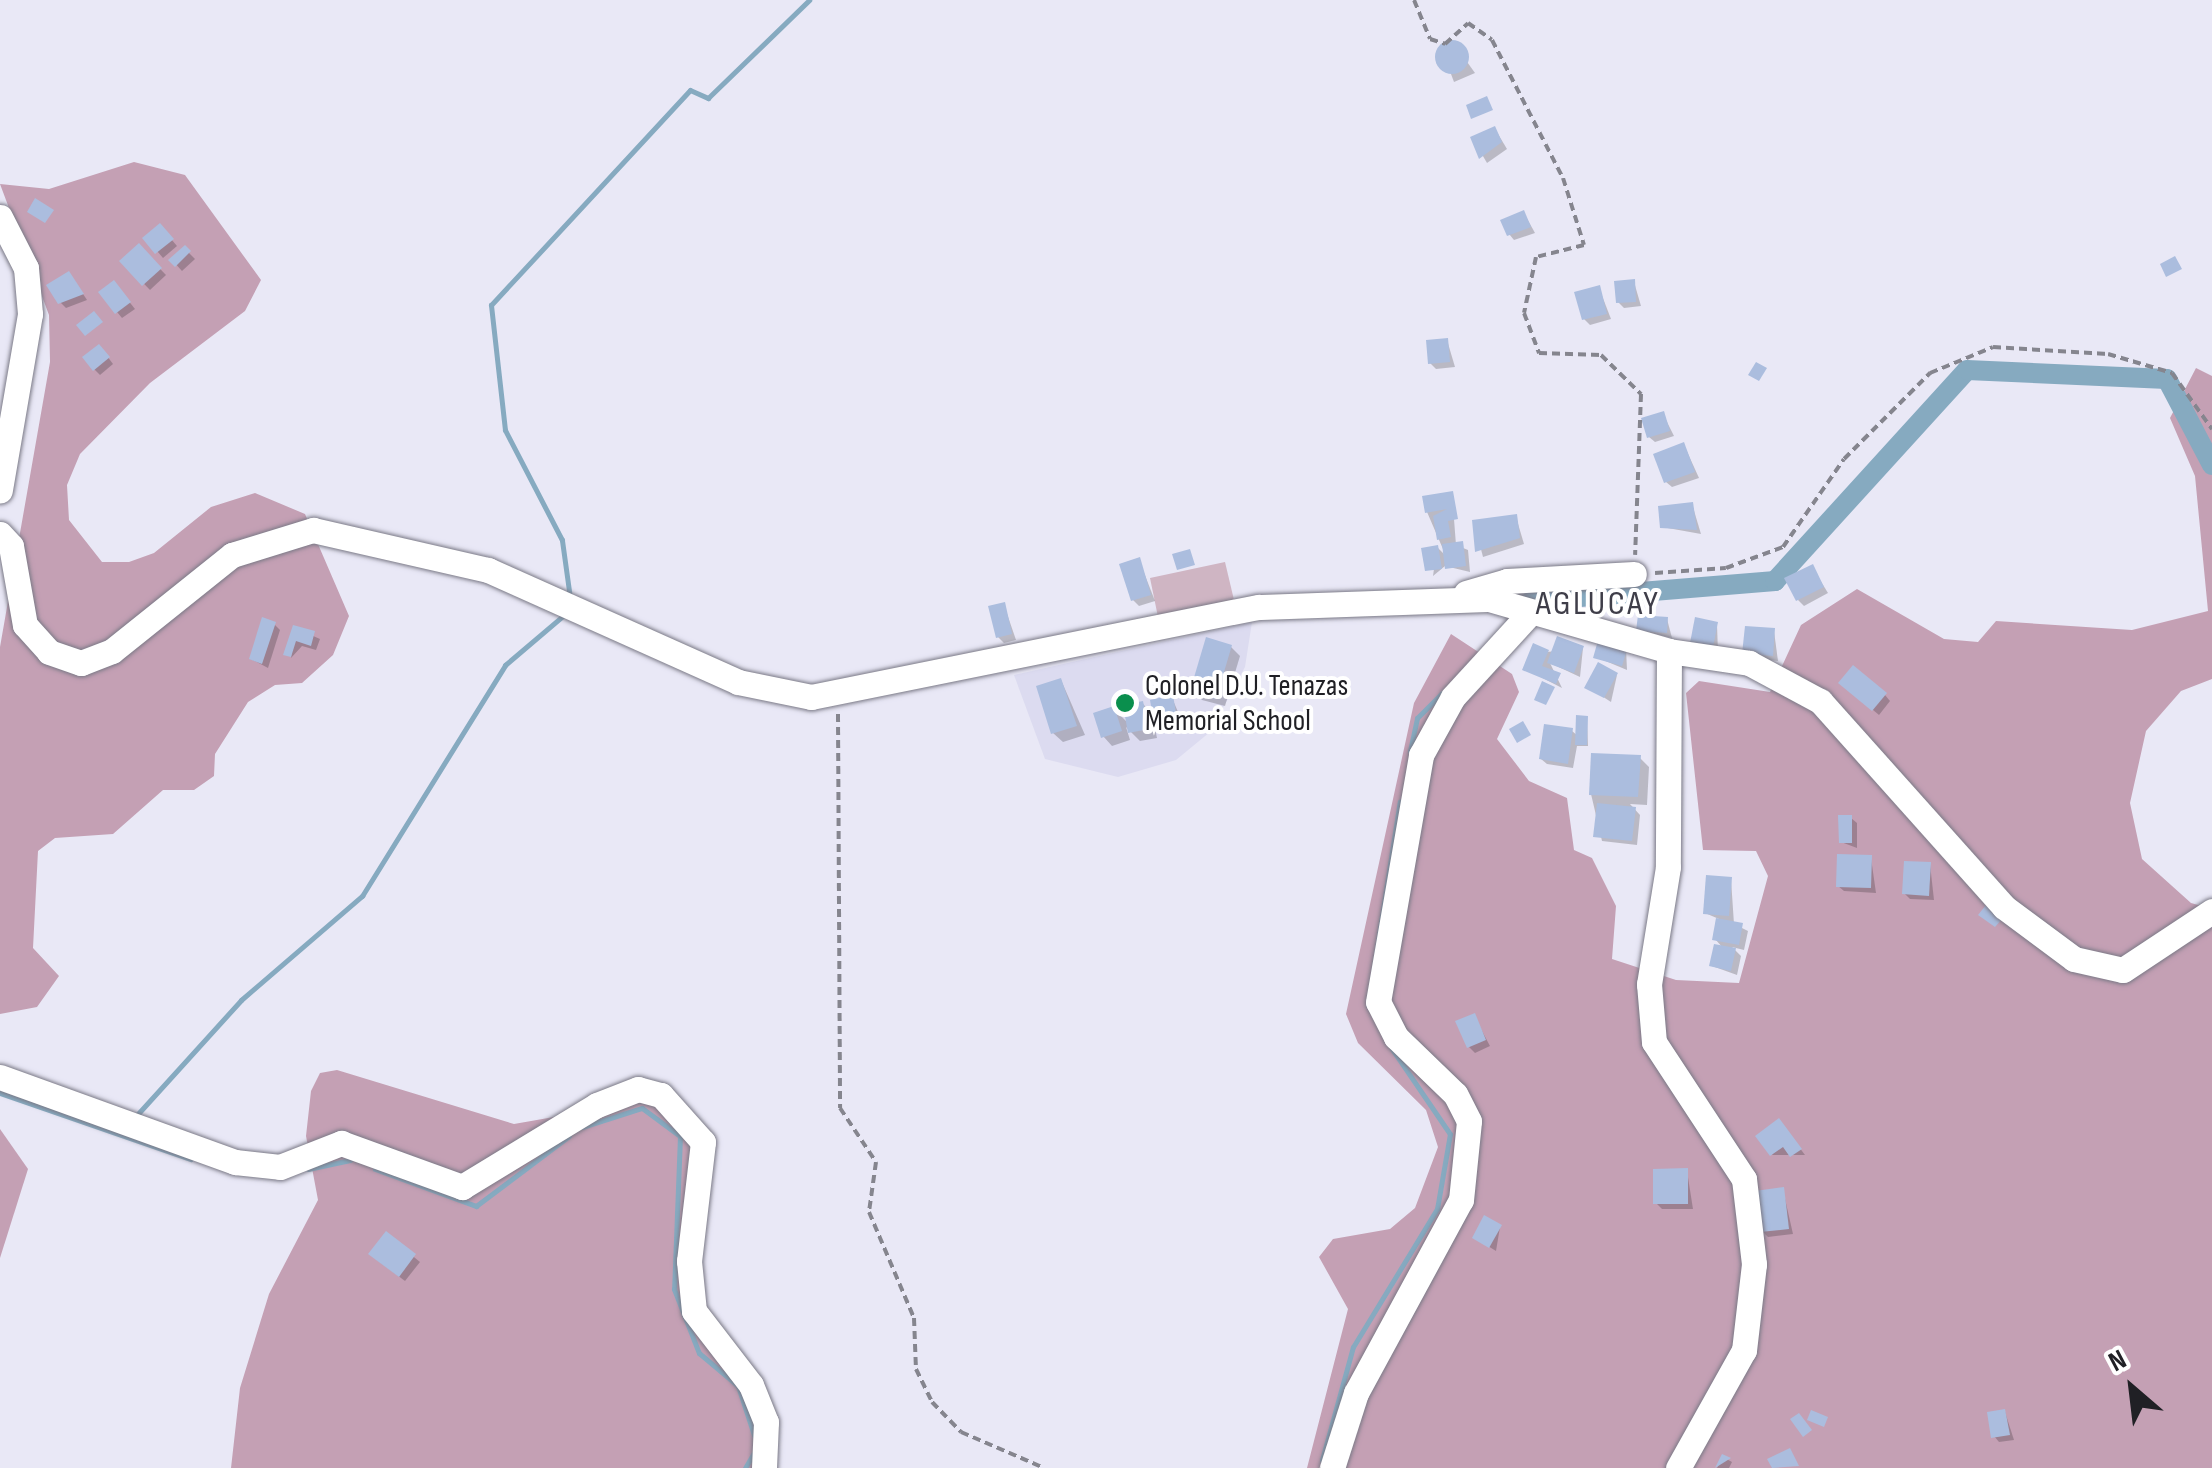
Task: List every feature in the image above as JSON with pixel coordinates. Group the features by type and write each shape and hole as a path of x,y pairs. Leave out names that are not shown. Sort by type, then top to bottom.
{"street":[{"path":"0,216 26,268 30,314 0,490"},
{"path":"0,534 11,546 25,625 49,652 81,663 112,651 232,555 313,530 488,570 738,682 836,694 1259,607 1489,599 1669,651 1749,663 1820,701 2004,907 2074,959 2122,970 2212,911"},
{"path":"1437,602 1507,581 1634,574"},
{"path":"1332,1468 1356,1393 1462,1200 1469,1122 1455,1094 1396,1037 1378,1002 1421,756 1453,697 1532,612"},
{"path":"1669,651 1668,867 1649,984 1654,1042 1744,1178 1754,1264 1744,1350 1678,1468"},
{"path":"0,1077 234,1162 280,1167 341,1143 462,1187 597,1105 638,1090 662,1095 702,1142 689,1261 694,1311 751,1385 766,1422 764,1468"}],"path":[{"path":"1414,0 1430,39 1444,44 1468,23 1492,40 1563,178 1584,245 1536,257 1524,313 1539,353 1601,355 1641,394 1634,574 1726,568 1783,547 1844,459 1930,373 1993,347 2108,354 2172,373 2212,429"},
{"path":"836,694 845,814 840,1108 876,1162 869,1212 914,1318 916,1369 932,1402 962,1432 1044,1468"}],"shaded area":[{"path":"134,162 185,175 261,280 245,311 150,383 80,454 67,485 69,520 102,562 129,562 154,553 211,507 255,493 305,514 349,616 333,655 302,683 275,685 248,702 215,754 214,776 194,790 163,790 113,834 55,838 38,851 33,948 59,976 37,1007 0,1014 0,647 50,362 49,315 0,184 49,189"},
{"path":"2196,368 2212,376 2212,679 2181,691 2146,731 2130,803 2142,859 2191,903 2212,909 2212,1468 1307,1468 1348,1309 1319,1257 1333,1239 1390,1229 1415,1208 1438,1147 1426,1110 1358,1043 1346,1014 1414,703 1451,634 1512,674 1519,692 1497,739 1529,781 1567,798 1574,850 1592,858 1616,906 1612,959 1676,980 1739,983 1768,876 1756,851 1703,850 1686,693 1699,681 1770,692 1801,625 1857,589 1944,639 1978,642 1996,621 2132,630 2208,611 2195,476 2170,418"},
{"path":"1225,562 1234,600 1158,617 1150,578"},
{"name":"Colonel D.U. Tenazas Memorial School","path":"1252,622 1245,667 1210,732 1176,760 1118,777 1045,759 1014,675"},
{"path":"337,1070 514,1124 645,1101 663,1106 696,1149 682,1285 759,1419 755,1468 231,1468 240,1388 269,1294 318,1200 306,1136 311,1091 320,1073"},
{"path":"0,1129 28,1169 0,1258"}],"building":[{"path":"1452,40 1464,45 1469,57 1464,69 1452,74 1440,69 1435,57 1440,45"},
{"path":"1487,96 1493,110 1471,119 1466,105"},
{"path":"1495,126 1502,142 1479,159 1470,137"},
{"path":"35,198 54,210 45,223 27,212"},
{"path":"1524,210 1531,227 1507,236 1500,220"},
{"path":"160,223 174,239 155,254 142,238"},
{"path":"139,243 162,268 142,286 119,261"},
{"path":"185,245 191,251 175,267 168,260"},
{"path":"2175,256 2182,269 2166,277 2160,264"},
{"path":"69,271 84,294 58,304 46,285"},
{"path":"1635,279 1636,302 1616,303 1614,281"},
{"path":"114,280 131,302 115,314 98,292"},
{"path":"1600,285 1607,314 1582,320 1574,292"},
{"path":"94,311 103,322 85,336 76,325"},
{"path":"1448,338 1450,362 1428,364 1426,340"},
{"path":"99,344 110,357 93,371 82,357"},
{"path":"1756,362 1767,368 1759,381 1748,375"},
{"path":"1664,411 1670,431 1647,438 1641,418"},
{"path":"1684,442 1695,472 1664,483 1653,454"},
{"path":"1453,491 1458,519 1448,521 1451,537 1437,540 1433,516 1447,509 1425,513 1422,496"},
{"path":"1693,502 1697,530 1660,528 1658,506"},
{"path":"1517,514 1520,538 1475,552 1472,520"},
{"path":"1463,541 1466,566 1445,569 1442,544"},
{"path":"1438,545 1442,569 1425,571 1421,548"},
{"path":"1190,549 1195,565 1177,570 1172,554"},
{"path":"1140,557 1151,595 1131,601 1119,564"},
{"path":"1813,564 1824,587 1796,601 1784,578"},
{"path":"1005,602 1012,634 996,638 988,606"},
{"path":"1638,615 1668,617 1667,633 1636,631"},
{"path":"262,617 276,622 262,664 249,659"},
{"path":"1695,617 1718,622 1713,647 1690,643"},
{"path":"293,625 315,631 311,646 296,641 291,657 283,655"},
{"path":"1745,626 1775,628 1773,656 1742,654"},
{"path":"1557,636 1584,646 1574,673 1547,663"},
{"path":"1206,637 1232,645 1216,699 1190,691"},
{"path":"1599,637 1628,646 1622,666 1593,658"},
{"path":"1533,643 1549,650 1542,666 1561,673 1556,684 1522,670"},
{"path":"1598,662 1618,673 1604,698 1584,688"},
{"path":"1853,665 1887,693 1872,711 1838,683"},
{"path":"1061,678 1077,726 1051,734 1036,686"},
{"path":"1542,681 1555,687 1546,705 1534,700"},
{"path":"1173,695 1177,719 1154,724 1150,700"},
{"path":"1143,701 1149,729 1128,733 1123,705"},
{"path":"1114,706 1122,731 1101,738 1093,713"},
{"path":"1576,715 1588,716 1587,745 1575,745"},
{"path":"1523,721 1531,735 1517,743 1509,729"},
{"path":"1544,724 1573,728 1568,764 1539,759"},
{"path":"1591,753 1641,755 1638,797 1589,795"},
{"path":"1597,803 1636,807 1632,841 1593,837"},
{"path":"1838,815 1852,815 1852,843 1839,843"},
{"path":"1837,854 1872,855 1871,888 1836,887"},
{"path":"1904,861 1931,862 1929,896 1902,894"},
{"path":"1706,875 1732,877 1729,916 1703,914"},
{"path":"1986,905 2003,918 1995,927 1978,915"},
{"path":"1716,918 1743,923 1739,945 1712,940"},
{"path":"1714,944 1736,948 1731,971 1709,966"},
{"path":"1475,1013 1486,1040 1467,1048 1455,1021"},
{"path":"1779,1118 1802,1149 1790,1157 1783,1147 1770,1156 1755,1136"},
{"path":"1688,1168 1688,1204 1653,1204 1653,1169"},
{"path":"1784,1187 1789,1229 1760,1232 1755,1191"},
{"path":"1484,1215 1502,1225 1489,1248 1472,1238"},
{"path":"386,1231 416,1254 399,1277 368,1254"},
{"path":"2005,1409 2010,1435 1991,1438 1987,1412"},
{"path":"1811,1410 1828,1417 1824,1427 1807,1420"},
{"path":"1799,1413 1812,1430 1803,1437 1790,1419"},
{"path":"1790,1448 1799,1466 1772,1468 1767,1459"},
{"path":"1722,1454 1731,1458 1715,1468"}],"waterway":[{"path":"570,598 562,540 505,430 491,305 690,90 708,98 809,0"},
{"path":"1531,601 1775,581 1967,370 2167,379 2212,465"},
{"path":"135,1117 241,1000 362,896 505,665 564,615"},
{"path":"1410,751 1417,718 1442,693"},
{"path":"1368,1005 1400,801"},
{"path":"1322,1460 1353,1347 1437,1209 1450,1134 1392,1049"},
{"path":"0,1093 191,1159"},
{"path":"582,1127 642,1108 680,1136 674,1289 699,1353 738,1386 754,1435"},
{"path":"375,1169 476,1206 569,1136"},
{"path":"308,1169 350,1160"},
{"path":"745,1468 753,1454"}],"place":[{"name":"Colonel D.U. Tenazas Memorial School","path":"1125,703"}],"district":[{"name":"AGLUCAY","path":"1598,604"}]}
